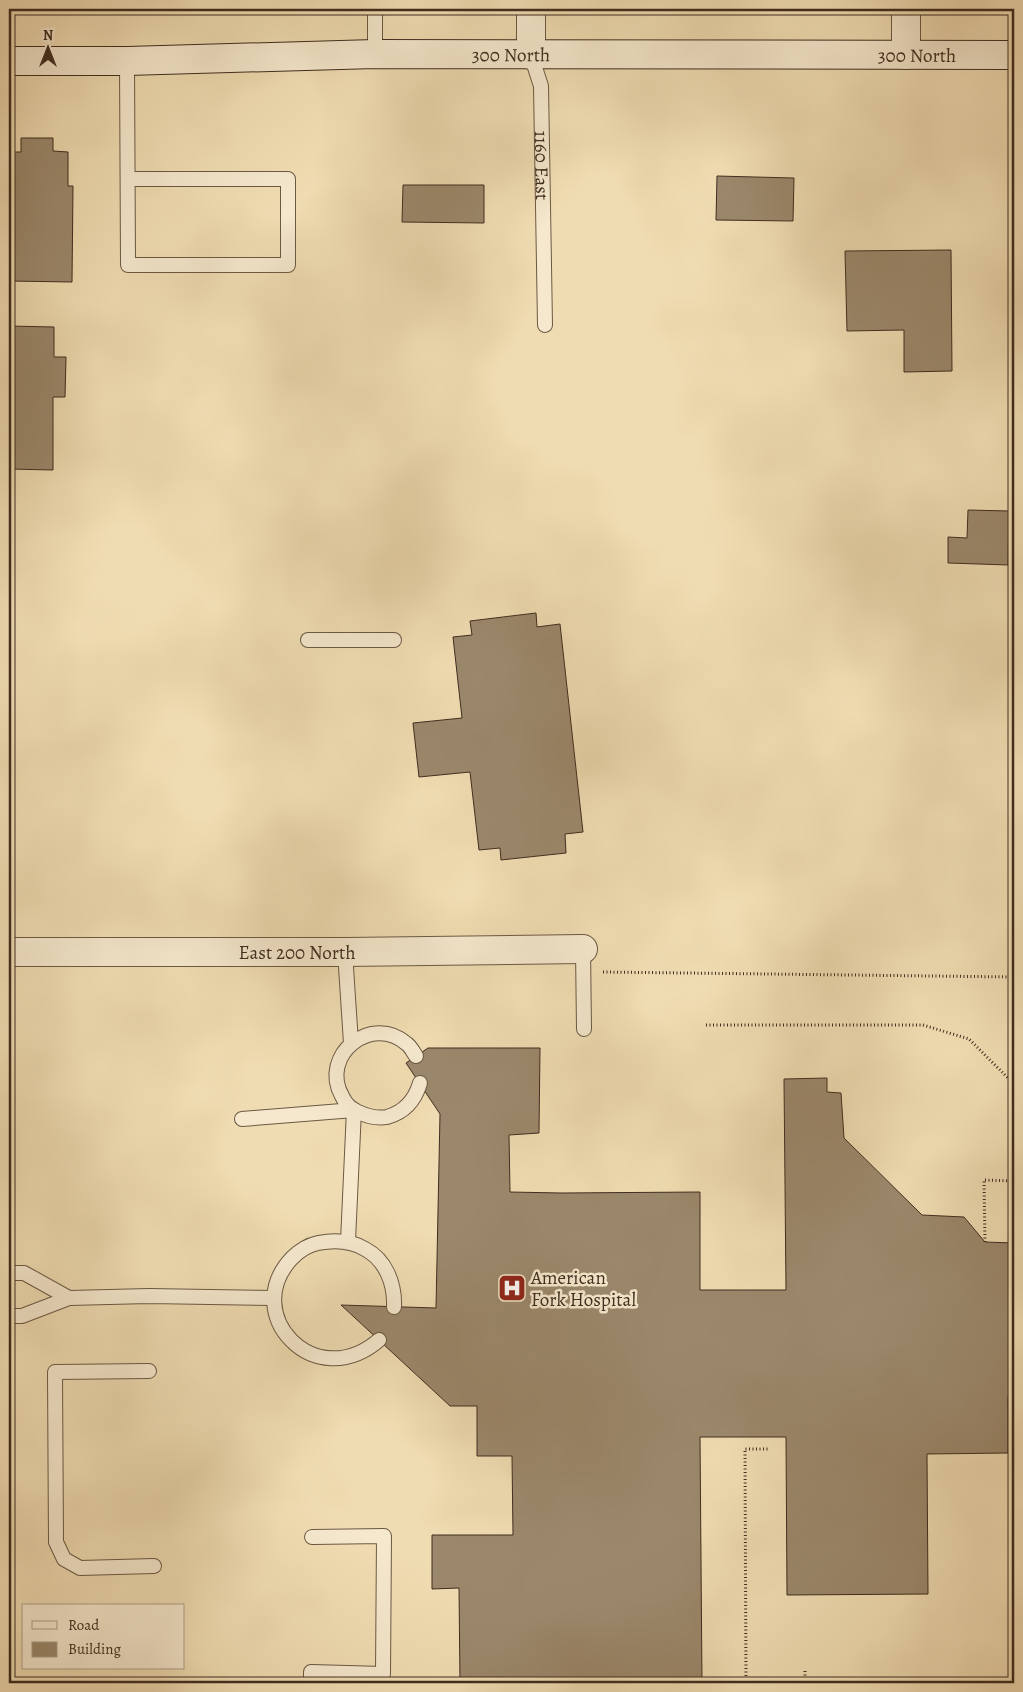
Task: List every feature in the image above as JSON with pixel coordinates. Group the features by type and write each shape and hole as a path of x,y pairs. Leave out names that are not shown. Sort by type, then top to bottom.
{"street":[{"name":"1160 East","path":"531,9 531,55"},
{"path":"906,9 906,55"},
{"name":"300 North","path":"9,61 127,61 376,54 1014,55"},
{"name":"East 200 North","path":"9,952 345,952 584,949"}],"lane":[{"path":"375,9 376,54"},
{"name":"1160 East","path":"531,55 542,86 545,325"},
{"path":"127,61 128,265 288,265 288,179 129,179"},
{"path":"308,640 394,640"},
{"path":"584,949 584,1029"},
{"path":"345,952 351,1043"},
{"path":"416,1056 407,1044 394,1037 372,1034 361,1037 351,1043 342,1053 336,1077 338,1090 345,1102 354,1110 367,1116 381,1118 395,1115 407,1107 416,1096 420,1083"},
{"path":"242,1120 354,1110"},
{"path":"348,1241 354,1110"},
{"path":"379,1340 352,1357 332,1360 313,1356 297,1346 284,1333 277,1316 274,1298 278,1281 286,1265 298,1252 314,1244 331,1240 348,1241 366,1249 381,1262 391,1279 394,1307"},
{"path":"9,1273 24,1274 69,1298"},
{"path":"9,1316 22,1316 69,1298 149,1296 274,1298"},
{"path":"149,1371 55,1372 56,1542 64,1559 80,1568 154,1566"},
{"path":"311,1683 311,1672 383,1674 384,1571 384,1536 312,1537"}],"path":[{"path":"600,972 1014,977"},
{"path":"706,1025 923,1025 969,1039 1014,1084"},
{"path":"984,1242 984,1180 1014,1181"},
{"path":"746,1683 745,1449 769,1449"},
{"path":"805,1672 805,1683"}],"building":[{"path":"21,138 53,138 53,151 68,152 68,186 73,186 72,282 9,281 9,152 21,152"},
{"path":"717,176 794,178 793,221 716,220"},
{"path":"403,185 484,185 484,223 402,222"},
{"path":"951,250 952,371 904,372 904,330 847,331 845,251"},
{"path":"9,326 54,327 54,357 66,357 65,397 53,397 53,470 9,469"},
{"path":"968,510 1009,511 1008,565 948,563 948,537 967,538"},
{"path":"536,613 537,627 560,624 583,832 565,834 566,853 501,860 500,848 479,850 470,772 419,777 413,723 462,718 453,637 472,635 470,621"},
{"path":"428,1048 540,1048 539,1133 509,1135 510,1192 700,1192 700,1290 786,1290 784,1079 827,1078 827,1092 841,1093 844,1138 922,1215 964,1217 985,1242 1014,1243 1014,1397 1008,1397 1008,1453 927,1454 928,1594 787,1595 786,1437 700,1437 702,1683 460,1683 459,1588 432,1589 432,1535 513,1535 512,1456 477,1456 477,1406 450,1406 341,1305 436,1308 440,1114 406,1063"}],"place":[{"name":"American Fork Hospital","path":"512,1288"}]}
